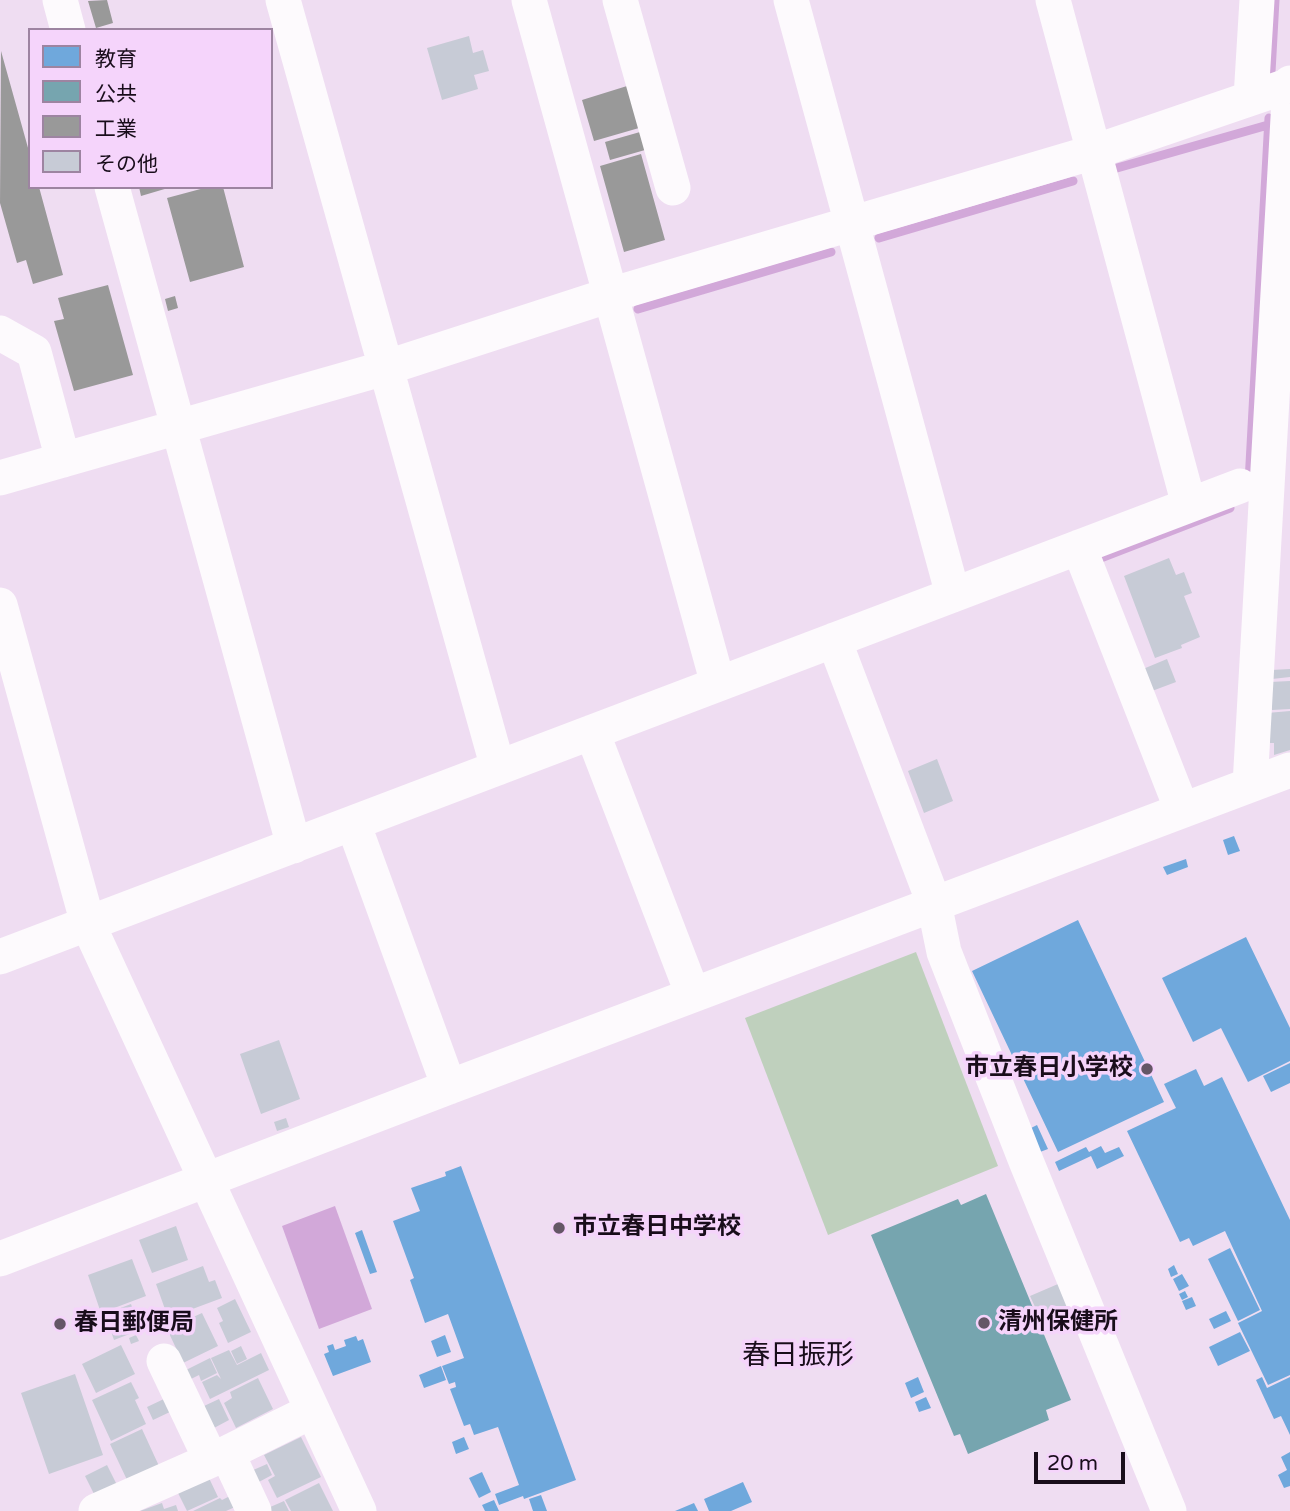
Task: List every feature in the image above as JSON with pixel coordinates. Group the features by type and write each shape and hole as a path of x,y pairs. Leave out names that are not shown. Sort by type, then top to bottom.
{"street":[{"path":"60,0 67,28"},
{"path":"283,0 498,768"},
{"path":"529,0 718,684"},
{"path":"620,0 673,188"},
{"path":"791,0 953,596"},
{"path":"1053,0 1189,505"},
{"path":"1251,98 1257,0"},
{"path":"0,478 385,368 610,295 1094,152 1290,84 1250,785"},
{"path":"113,189 294,846"},
{"path":"0,333 34,352 63,460"},
{"path":"0,957 1240,486"},
{"path":"1079,547 1182,810"},
{"path":"0,605 88,924 359,1511"},
{"path":"834,640 934,903 944,952 1169,1511"},
{"path":"592,732 693,995"},
{"path":"0,1259 1290,770"},
{"path":"353,823 449,1087"},
{"path":"164,1361 254,1511"},
{"path":"108,1509 312,1411"}],"green space":[{"path":"916,952 998,1166 828,1235 745,1018"}],"shaded area":[{"path":"335,1206 372,1309 319,1329 282,1226"}],"building: 教育":[{"path":"1234,836 1240,851 1228,855 1223,840"},
{"path":"1186,859 1188,867 1167,875 1163,867"},
{"path":"1078,920 1164,1102 1058,1152 972,971"},
{"path":"1246,937 1290,1028 1290,1061 1248,1082 1221,1028 1193,1042 1162,978"},
{"path":"1290,1063 1290,1083 1271,1092 1263,1076"},
{"path":"1196,1069 1204,1086 1222,1077 1290,1220 1290,1375 1268,1385 1238,1323 1262,1311 1225,1231 1193,1246 1189,1238 1180,1242 1127,1131 1176,1108 1164,1084"},
{"path":"1037,1125 1048,1149 1040,1152 1029,1129"},
{"path":"1101,1146 1105,1153 1119,1147 1124,1156 1097,1169 1091,1156 1059,1171 1055,1162 1086,1147 1089,1152"},
{"path":"461,1166 576,1480 499,1505 495,1494 519,1485 498,1427 474,1435 470,1424 464,1426 450,1389 456,1387 455,1382 449,1384 442,1366 464,1358 448,1314 425,1323 410,1280 414,1278 393,1221 420,1211 411,1188 446,1176 445,1172"},
{"path":"362,1230 377,1272 370,1274 355,1233"},
{"path":"1230,1248 1260,1310 1238,1321 1208,1259"},
{"path":"1174,1265 1178,1274 1171,1277 1168,1269"},
{"path":"1182,1274 1189,1286 1179,1291 1173,1279"},
{"path":"1185,1291 1188,1297 1182,1300 1179,1294"},
{"path":"1192,1297 1196,1306 1186,1310 1182,1301"},
{"path":"1226,1311 1231,1321 1214,1329 1209,1319"},
{"path":"1240,1332 1250,1351 1218,1366 1209,1347"},
{"path":"445,1335 451,1352 437,1357 431,1341"},
{"path":"356,1336 358,1341 363,1339 371,1362 333,1376 324,1354 329,1352 327,1346 333,1344 335,1350 346,1346 344,1340"},
{"path":"441,1366 446,1380 424,1388 419,1375"},
{"path":"918,1377 924,1392 911,1398 905,1383"},
{"path":"1262,1377 1267,1388 1290,1377 1290,1435 1281,1416 1274,1419 1256,1380"},
{"path":"926,1397 931,1408 919,1412 915,1402"},
{"path":"464,1437 469,1449 456,1454 452,1442"},
{"path":"1290,1452 1290,1486 1284,1488 1278,1475 1287,1470 1281,1457"},
{"path":"482,1472 491,1492 479,1498 469,1478"},
{"path":"743,1482 752,1502 731,1511 709,1511 704,1499"},
{"path":"541,1495 547,1511 533,1511 529,1499"},
{"path":"494,1500 499,1511 485,1511 482,1505"},
{"path":"694,1503 698,1511 675,1511"}],"building: 公共":[{"path":"986,1194 1071,1400 1046,1410 1049,1420 968,1454 960,1434 954,1436 871,1235 958,1199 961,1205"}],"building: 工業":[{"path":"107,0 113,23 96,28 88,1"},
{"path":"1,51 28,148 28,189 40,189 63,275 33,284 26,260 17,263 0,203"},
{"path":"627,86 639,128 594,141 582,100"},
{"path":"640,132 645,150 610,160 605,142"},
{"path":"641,154 665,240 624,252 600,166"},
{"path":"139,189 165,189 141,196"},
{"path":"201,189 224,189 244,267 190,282 167,198"},
{"path":"108,285 133,375 74,391 54,321 64,319 58,298"},
{"path":"175,296 178,308 168,311 165,299"}],"building: その他":[{"path":"469,36 473,53 483,50 489,71 474,75 478,89 442,100 427,48"},
{"path":"1169,558 1176,575 1184,572 1192,593 1184,596 1200,637 1181,645 1182,648 1155,658 1124,576"},
{"path":"1167,659 1176,682 1152,691 1143,669"},
{"path":"1290,669 1290,677 1272,679 1271,670"},
{"path":"1290,681 1290,709 1272,710 1270,682"},
{"path":"1290,711 1290,750 1274,755 1267,713"},
{"path":"937,759 953,801 924,813 908,771"},
{"path":"279,1040 300,1099 261,1114 240,1054"},
{"path":"286,1118 289,1127 277,1131 274,1122"},
{"path":"176,1226 188,1260 152,1273 139,1240"},
{"path":"132,1259 146,1296 101,1313 88,1275"},
{"path":"203,1266 209,1282 215,1280 222,1298 179,1314 177,1308 166,1312 156,1284"},
{"path":"1058,1284 1069,1309 1041,1320 1030,1296"},
{"path":"235,1299 251,1332 228,1343 219,1323 223,1321 217,1308"},
{"path":"131,1304 140,1330 114,1340 105,1314"},
{"path":"202,1313 218,1346 183,1363 167,1329"},
{"path":"136,1335 139,1341 131,1344 129,1338"},
{"path":"121,1345 135,1374 96,1393 82,1364"},
{"path":"241,1346 247,1359 237,1364 231,1351"},
{"path":"229,1350 237,1365 261,1353 269,1370 210,1399 202,1382 217,1375 221,1379 211,1358"},
{"path":"210,1358 217,1373 201,1381 199,1375 191,1379 186,1370"},
{"path":"75,1374 103,1455 49,1474 21,1393"},
{"path":"258,1378 273,1409 236,1428 224,1403 232,1398 230,1392"},
{"path":"131,1382 139,1398 135,1400 146,1424 111,1441 92,1400"},
{"path":"166,1398 172,1411 153,1420 147,1407"},
{"path":"219,1399 229,1420 214,1428 204,1406"},
{"path":"142,1429 159,1466 128,1482 110,1444"},
{"path":"301,1437 321,1477 277,1498 268,1480 275,1476 264,1455"},
{"path":"267,1464 272,1475 257,1483 251,1471"},
{"path":"107,1465 117,1485 95,1496 85,1476"},
{"path":"209,1478 218,1497 187,1511 178,1493"},
{"path":"319,1483 333,1511 291,1511 285,1500"},
{"path":"230,1496 235,1507 226,1511 193,1511 220,1498 222,1500"},
{"path":"284,1501 289,1511 269,1511 268,1508"},
{"path":"162,1503 164,1509 176,1505 178,1511 140,1511"}],"waterway":[{"path":"1271,72 1275,0"},
{"path":"1249,482 1269,118"},
{"path":"1117,168 1268,125"},
{"path":"879,238 1073,181"},
{"path":"638,309 831,252"},
{"path":"1093,561 1230,508"}],"place":[{"name":"市立春日小学校","path":"1147,1069"},
{"name":"市立春日中学校","path":"559,1228"},
{"name":"清州保健所","path":"984,1323"},
{"name":"春日郵便局","path":"60,1324"}],"district":[{"name":"春日振形","path":"798,1357"}]}
